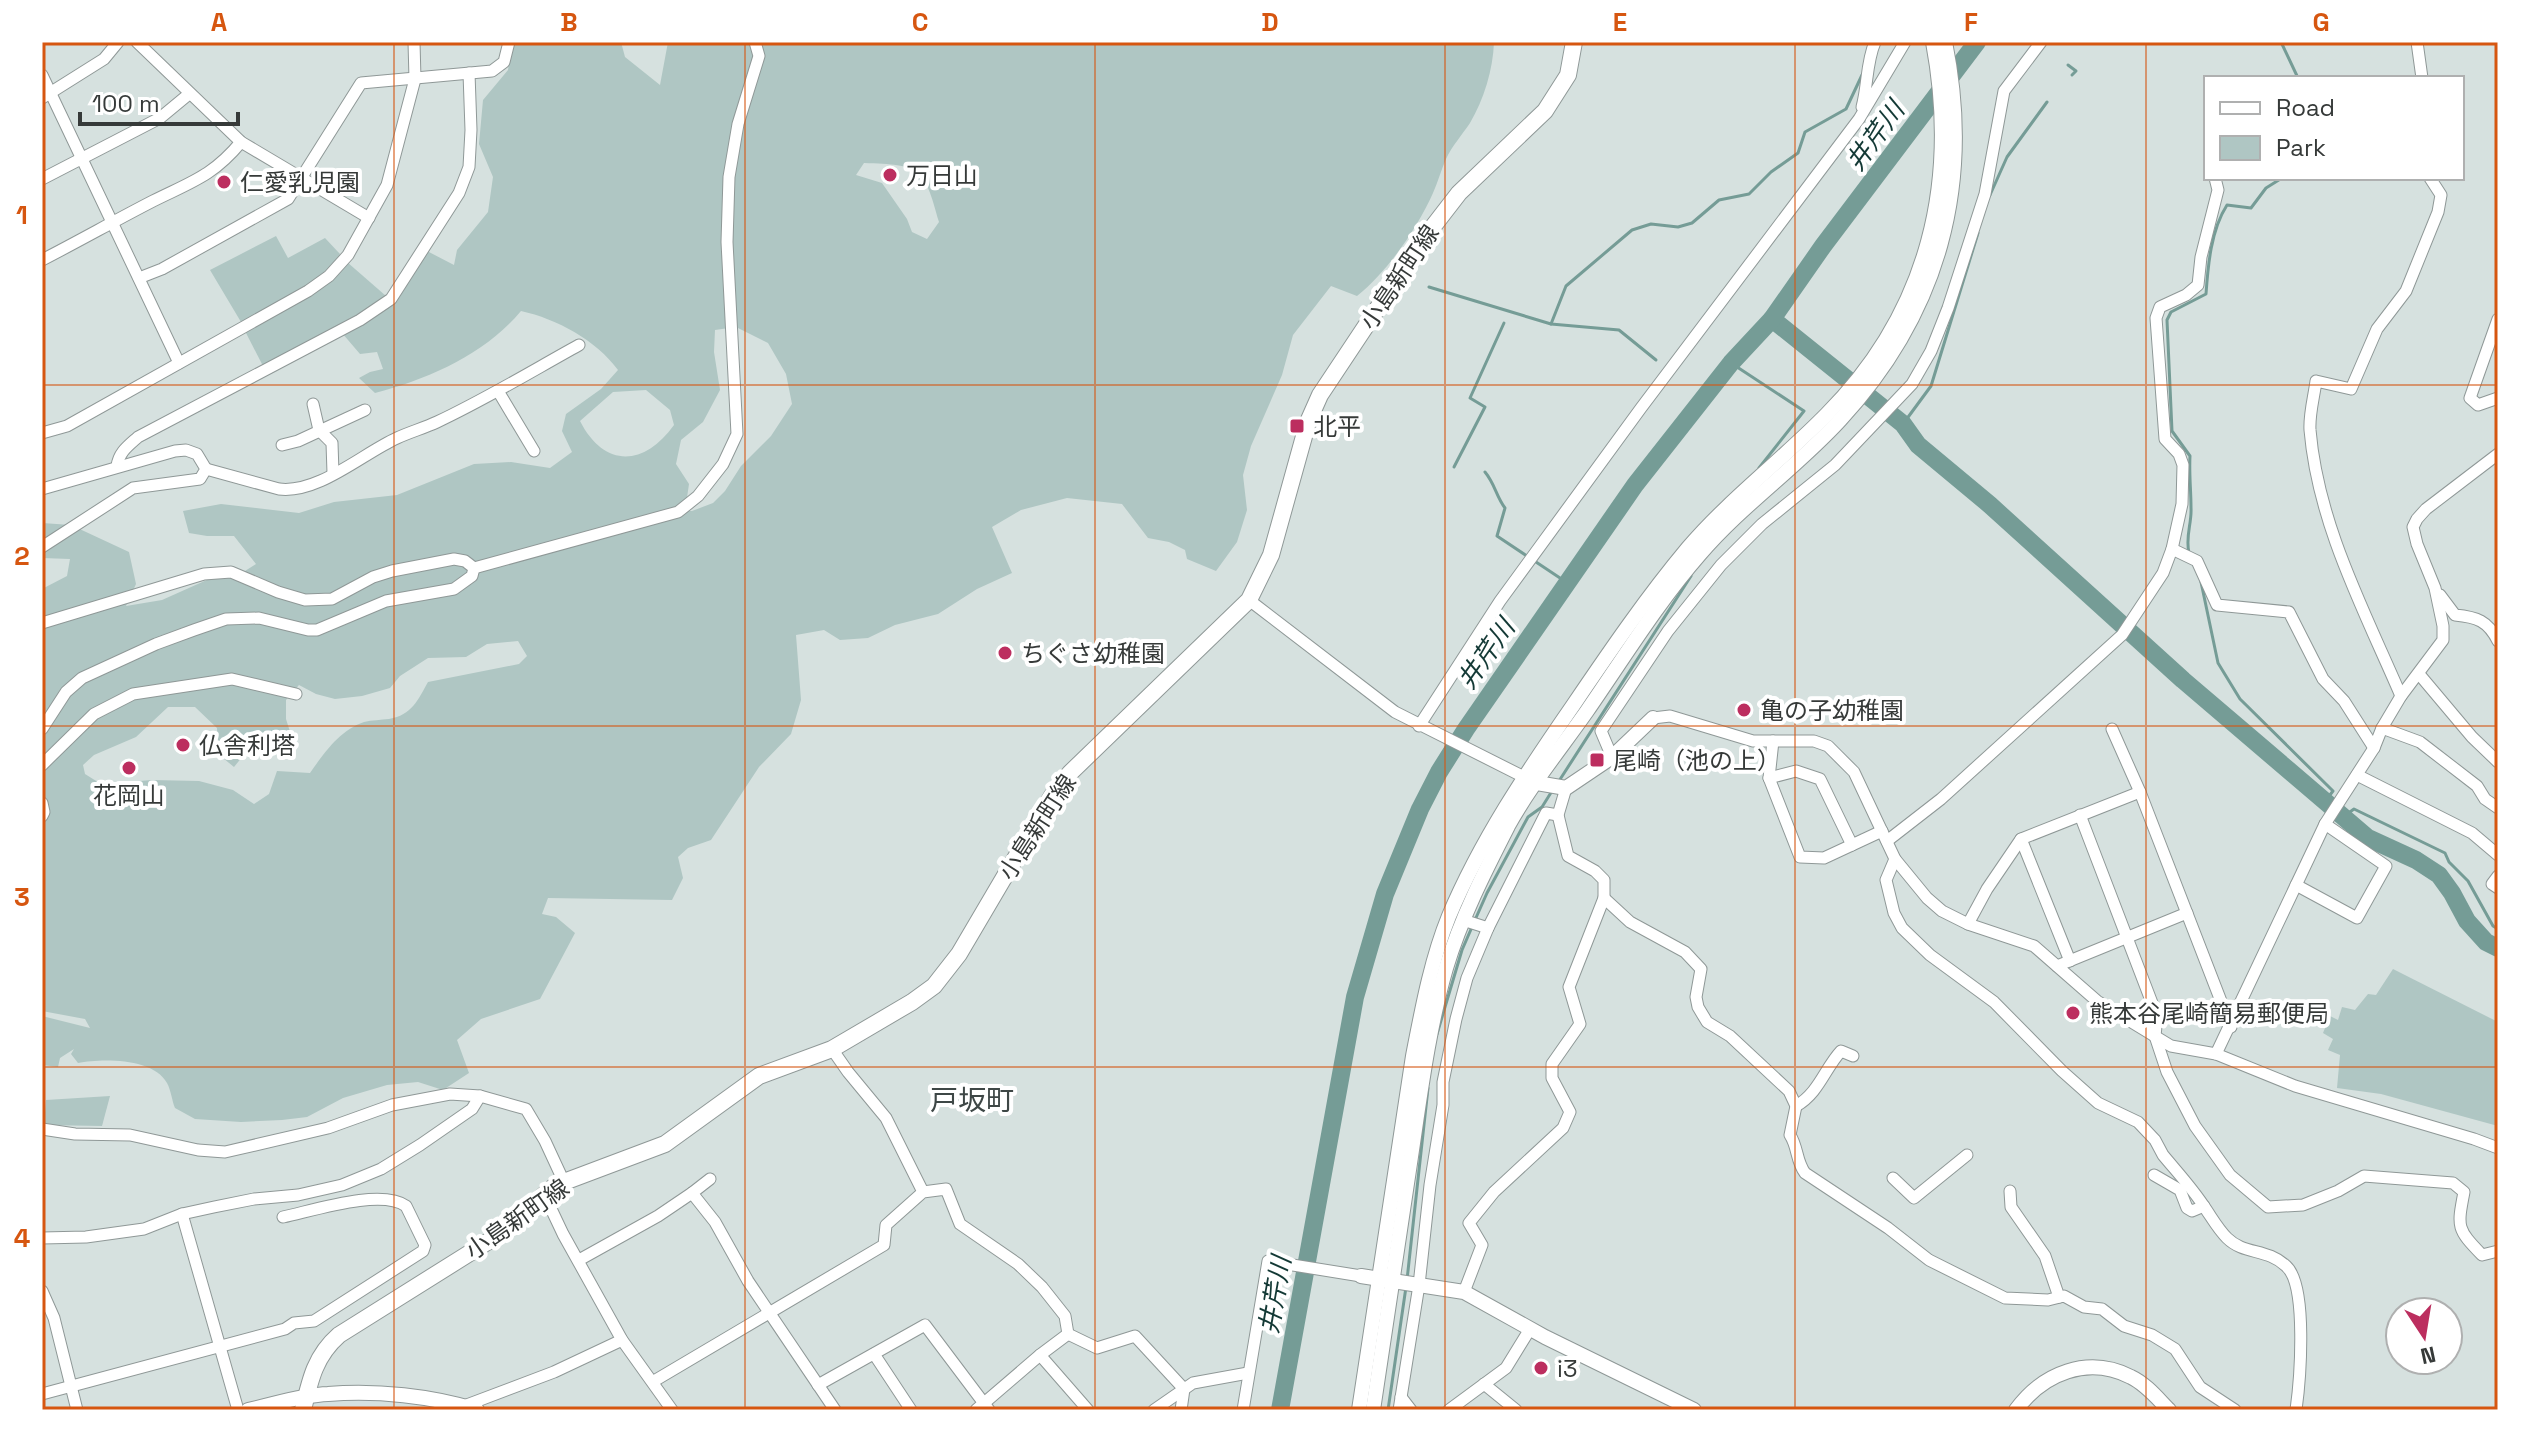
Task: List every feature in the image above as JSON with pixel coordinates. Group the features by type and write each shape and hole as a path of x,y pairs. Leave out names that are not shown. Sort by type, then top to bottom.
{"main road":[{"name":"小島新町線","path":"305,1403 311,1374 319,1356 339,1335 492,1239 556,1185 665,1144 759,1076 832,1049 912,1002 943,977 1052,796 1070,773 1249,600 1271,555 1308,422 1320,395 1425,237 1459,193 1545,111 1568,75 1574,42"}],"street":[{"path":"47,95 104,59 118,42"},
{"path":"137,42 241,142 369,218"},
{"path":"42,433 67,426 308,291 329,276 348,255 387,185 415,79 414,42"},
{"path":"139,278 162,269 288,199 361,83 492,71 504,62 509,42"},
{"path":"474,568 678,512 698,496 723,464 737,434 727,242 729,177 738,124 759,56 755,42"},
{"path":"1859,119 1866,91 1868,60 1875,42"},
{"path":"1422,728 1500,601 1859,119 1905,42"},
{"path":"1933,42 1950,163"},
{"path":"1359,1410 1391,1281 1413,1056 1448,919 1465,880 1530,780 1699,555 1868,378 1888,362 1918,309 1946,227 1955,102 1945,42"},
{"path":"1612,757 1601,731 1668,631 1712,576 1744,539 1835,465 1912,384 1931,351 1985,194 2004,91 2041,42"},
{"path":"2417,42 2422,76"},
{"path":"117,466 123,450 138,437 360,320 391,299 459,193 469,167 469,73"},
{"path":"42,75 47,95 179,363"},
{"path":"42,179 160,118 189,94"},
{"path":"42,260 191,184 223,164 241,142"},
{"path":"1773,741 1769,778 1800,857 1824,858 1852,845 1885,836 1941,799 2122,635 2163,573 2182,504 2183,465 2179,454 2165,439 2156,318 2160,307 2186,295 2198,285 2201,257 2218,190 2216,180"},
{"path":"2401,696 2337,548 2319,488 2310,427 2316,381 2351,389 2377,329 2406,291 2438,212 2441,195 2431,180"},
{"path":"2498,319 2470,398 2478,405 2498,398"},
{"path":"42,489 117,466 186,450 197,454 206,469 289,490 313,484 397,438 434,424 498,391 579,345"},
{"path":"498,391 534,451"},
{"path":"313,404 319,430 332,443 333,473"},
{"path":"282,445 298,441 365,410"},
{"path":"2216,1054 2326,823 2374,748 2401,696 2443,640 2435,588 2413,527 2426,509 2498,454"},
{"path":"42,547 133,488 200,479 206,469"},
{"path":"2172,549 2197,561 2217,605 2289,612 2323,679 2344,701 2374,748"},
{"path":"42,623 204,574 231,572 305,600 332,599 373,577 454,559 465,561 474,568"},
{"path":"42,729 66,692 82,678 156,644 226,619 259,618 317,630 386,601 454,589 472,576 474,568"},
{"path":"2435,588 2455,615 2476,617 2491,626 2498,641"},
{"path":"1249,600 1395,712 1530,780 1566,788"},
{"path":"2419,674 2472,737 2498,762"},
{"path":"42,765 94,714 133,694 232,679 296,694"},
{"path":"1464,1292 1482,1245 1469,1223 1494,1192 1563,1128 1570,1112 1552,1078 1552,1064 1580,1024 1569,987 1604,898 1604,880 1595,871 1568,856 1558,815 1566,788 1612,757 1653,718 1670,716 1753,741 1814,741 1828,746 1854,772 1895,859 1927,898 1942,911 1968,924 2034,946 2097,1001 2171,1046 2216,1054 2295,1086 2498,1148"},
{"path":"2382,728 2420,742 2477,786 2485,799 2498,808"},
{"path":"2112,729 2140,792 2231,1027"},
{"path":"1769,778 1796,771 1820,779 1852,845"},
{"path":"2357,775 2472,833 2498,855"},
{"path":"1373,1410 1433,1018 1463,920 1530,780"},
{"path":"1968,924 2021,839 2140,792"},
{"path":"42,803 42,816"},
{"path":"1399,1410 1419,1285 1443,1105 1443,1082 1467,978 1488,928 1546,813 1558,815"},
{"path":"2080,815 2157,1016 2155,1036 2167,1072 2195,1126 2230,1175 2268,1207 2303,1205 2364,1176 2453,1183 2464,1192 2459,1219 2463,1235 2482,1255 2498,1251"},
{"path":"2296,885 2357,918 2386,866 2326,823"},
{"path":"2021,839 2070,961"},
{"path":"1895,859 1886,880 1894,913 1902,928 1930,955 1994,1002 2098,1103 2138,1122 2228,1239 2244,1250 2263,1251 2287,1266 2293,1275 2300,1310 2296,1410"},
{"path":"2498,876 2492,884 2498,888"},
{"path":"1604,898 1630,922 1685,952 1701,969 1696,997 1707,1022 1730,1036 1789,1091 1796,1106 1790,1135 1796,1143 1797,1158 1805,1173 1832,1189 1929,1260 2005,1298 2048,1300 2064,1296 2084,1307 2102,1309 2124,1326 2152,1335 2175,1349 2200,1387 2235,1410"},
{"path":"2057,966 2187,913"},
{"path":"1463,920 1488,928"},
{"path":"832,1049 886,1118 923,1192"},
{"path":"1796,1106 1830,1070 1834,1058 1841,1051 1853,1056"},
{"path":"1422,1082 1443,1082"},
{"path":"42,1129 75,1134 130,1135 198,1150 225,1152 328,1128 392,1105 450,1094 480,1096 526,1109 564,1182"},
{"path":"42,1238 86,1237 144,1229 182,1214 342,1185 381,1169 420,1145 472,1109 480,1096"},
{"path":"1893,1178 1914,1198 1967,1155"},
{"path":"2154,1175 2180,1190 2187,1208 2192,1211 2204,1206"},
{"path":"579,1260 648,1223 710,1179"},
{"path":"654,1381 884,1245 886,1225 923,1192 946,1189 960,1224 1018,1264 1042,1287 1065,1316 1068,1334"},
{"path":"2010,1191 2011,1207 2045,1256 2059,1297"},
{"path":"692,1193 715,1222 769,1314 835,1410"},
{"path":"545,1196 622,1340 654,1381 669,1409"},
{"path":"42,1394 285,1329 294,1323 314,1321 423,1251 425,1245 414,1219 401,1202 362,1201 283,1217"},
{"path":"182,1214 238,1410"},
{"path":"1243,1410 1268,1261 1464,1292 1530,1329 1694,1410"},
{"path":"42,1291 54,1318 77,1410"},
{"path":"818,1385 925,1325 983,1408 1040,1355 1068,1334"},
{"path":"1449,1410 1506,1368 1530,1329"},
{"path":"1068,1334 1097,1348 1135,1336 1184,1389"},
{"path":"248,1410 372,1393 471,1408 622,1340"},
{"path":"874,1354 911,1410"},
{"path":"1040,1355 1088,1410"},
{"path":"2016,1410 2041,1383 2063,1372 2087,1367 2110,1368 2134,1378 2169,1410"},
{"path":"1154,1410 1193,1383 1248,1373"},
{"path":"1484,1384 1516,1410"},
{"path":"1181,1410 1184,1389"},
{"path":"1401,1397 1411,1410"}],"green space":[{"path":"512,42 621,42 625,57 660,85 668,42 1494,42 1490,74 1480,104 1448,154 1433,193 1410,235 1379,275 1357,296 1331,286 1293,335 1282,375 1251,446 1243,475 1247,510 1237,542 1216,571 1187,559 1185,550 1169,542 1148,538 1122,504 1067,498 1021,510 992,527 1012,573 977,589 938,614 895,625 868,638 840,640 824,630 796,635 801,700 791,734 759,767 711,840 688,848 678,857 683,878 672,900 548,898 542,914 556,917 575,933 540,999 481,1019 457,1040 469,1073 443,1090 418,1082 387,1085 343,1098 307,1117 241,1122 195,1119 175,1108 168,1086 160,1075 139,1064 100,1060 78,1063 71,1054 74,1049 60,1058 58,1067 42,1065 42,1016 90,1028 85,1019 42,1011 42,589 67,576 70,559 42,558 42,523 71,525 129,552 136,584 126,606 162,600 209,579 234,578 256,564 234,536 189,533 183,511 221,504 299,513 334,502 397,495 474,464 511,462 550,468 572,452 562,431 566,414 601,389 618,370 599,349 562,325 521,311 491,340 455,363 375,393 359,378 383,369 377,352 360,354 342,333 389,307 427,251 454,265 457,250 488,212 493,177 479,144 483,100 508,70","holes":["864,163 897,165 917,172 929,189 939,222 927,239 912,232 907,219 882,183 856,175","736,327 768,343 786,374 792,404 771,436 741,466 725,491 713,503 685,511 689,484 676,464 681,440 703,422 720,390 714,352 715,330","646,390 670,410 674,425 650,449 637,455 612,454 590,436 580,421 613,392","518,641 527,656 519,664 428,682 413,706 403,714 364,722 340,736 310,773 277,771 269,794 254,804 233,790 199,781 152,780 101,784 85,774 83,765 94,755 136,737 168,707 195,707 217,728 218,754 234,767 247,751 263,740 273,742 292,738 286,719 286,700 299,685 335,699 362,696 390,688 400,676 428,658 466,657 487,644"]},
{"path":"276,236 288,258 325,238 340,254 308,285 241,322 210,270"},
{"path":"347,262 386,296 377,304 263,366 245,331"},
{"path":"2393,969 2498,1022 2498,1126 2381,1094 2337,1088 2340,1055 2328,1050 2333,1039 2323,1033 2330,1016 2338,1020 2342,1007 2355,1010 2368,994 2376,995"},
{"path":"110,1096 102,1126 44,1125 46,1100"}],"waterway":[{"name":"井芹川","path":"1280,1410 1355,997 1385,894 1420,809 1466,729 1635,485 1731,363 1772,319 1823,246 1977,42"},
{"path":"2281,42 2297,76"},
{"path":"2068,65 2076,71 2072,75"},
{"path":"1429,287 1551,324 1566,286 1632,230 1651,224 1678,227 1692,223 1719,200 1749,194 1771,172 1798,153 1805,132 1846,109 1862,75"},
{"path":"1990,195 2007,157 2047,102"},
{"path":"2189,553 2190,456 2172,431 2167,320 2171,312 2206,294 2214,236 2227,205 2251,208 2266,188 2279,180"},
{"path":"1903,424 1931,386 1978,233"},
{"path":"1772,319 1903,424 1918,445 1990,505 2183,680 2368,838 2416,860 2439,875 2467,921 2486,942 2498,948"},
{"path":"1454,467 1485,407 1470,398 1504,323"},
{"path":"1551,324 1619,330 1656,360"},
{"path":"1731,363 1804,411 1759,468"},
{"path":"1485,472 1505,508 1497,536 1527,556"},
{"path":"1533,560 1566,582"},
{"path":"1559,781 1691,576"},
{"path":"2201,582 2218,663 2240,699 2333,791 2326,800"},
{"path":"1475,920 1528,817 1542,807 1552,791"},
{"path":"2343,817 2354,809 2445,853 2449,862 2468,881 2493,926 2498,929"},
{"path":"1437,1034 1472,927"},
{"path":"1407,1280 1428,1088"},
{"path":"1388,1410 1406,1287"}],"place":[{"name":"万日山","path":"890,175"},
{"name":"仁愛乳児園","path":"224,182"},
{"name":"北平","path":"1297,426"},
{"name":"ちぐさ幼稚園","path":"1005,653"},
{"name":"亀の子幼稚園","path":"1744,710"},
{"name":"仏舎利塔","path":"183,745"},
{"name":"尾崎（池の上）","path":"1597,760"},
{"name":"花岡山","path":"129,768"},
{"name":"熊本谷尾崎簡易郵便局","path":"2073,1013"},
{"name":"i3","path":"1541,1368"}],"district":[{"name":"戸坂町","path":"972,1100"}]}
